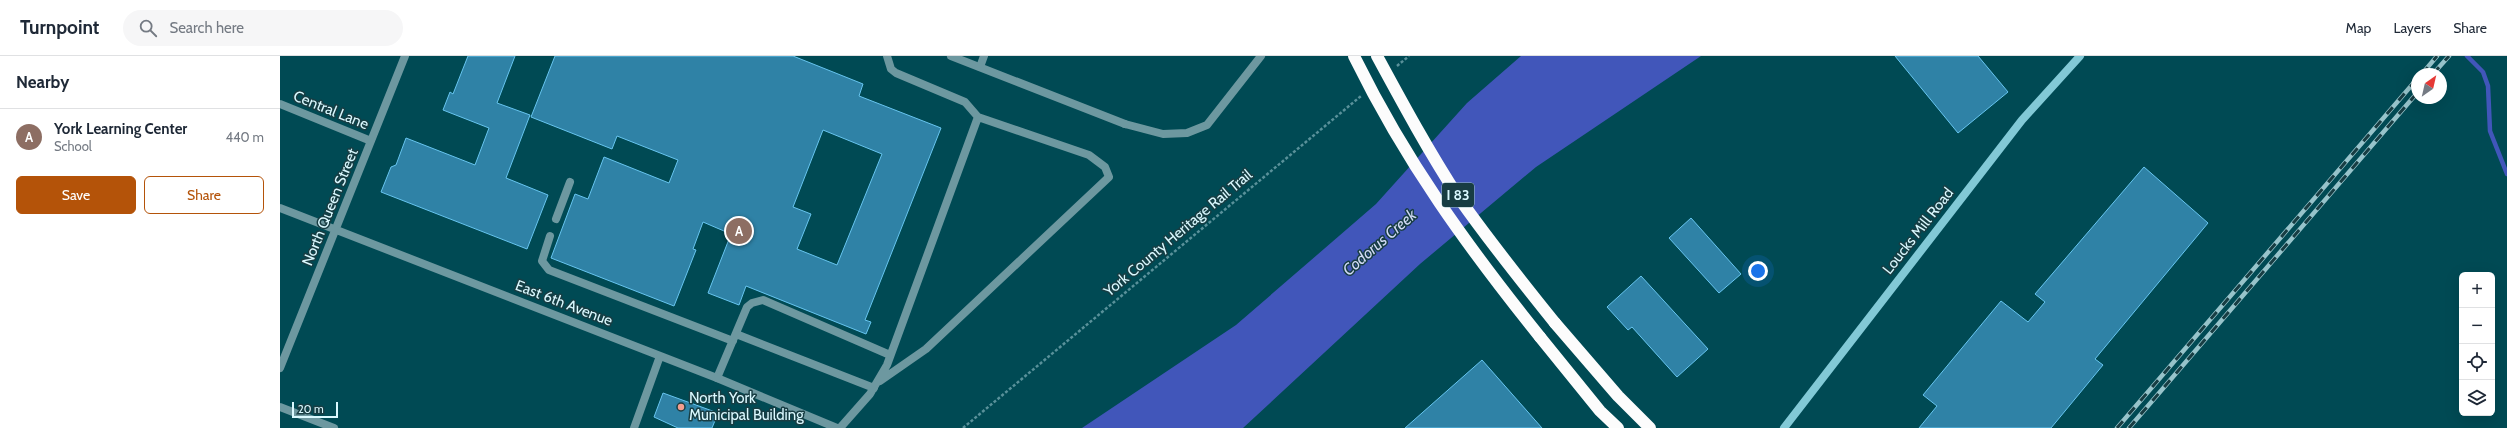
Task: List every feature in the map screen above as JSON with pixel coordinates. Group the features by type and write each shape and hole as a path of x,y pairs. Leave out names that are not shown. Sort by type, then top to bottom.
{"highway":[{"name":"I 83","path":"1354,56 1407,155 1472,252 1600,411 1618,428"},
{"name":"I 83","path":"1377,56 1426,145 1459,198 1514,273 1618,396 1650,428"}],"street":[{"name":"North Queen Street","path":"280,368 405,56"},
{"path":"879,381 926,350 1109,177 1105,167 1089,155 978,117 974,110 965,102 896,73 892,69 887,56"},
{"path":"951,56 1125,124 1163,134 1187,133 1207,124 1260,56"},
{"path":"980,67 984,56"},
{"name":"Loucks Mill Road","path":"1784,428 2022,120 2080,56"},
{"name":"Central Lane","path":"280,104 371,141"},
{"path":"839,428 879,381 978,117"},
{"path":"556,219 570,182"},
{"name":"East 6th Avenue","path":"280,208 717,378 839,428"},
{"path":"550,236 542,261 549,270 874,388"},
{"path":"717,378 747,307 752,303 763,300 890,355"},
{"path":"634,428 660,356"},
{"path":"280,407 334,428"}],"path":[{"path":"1391,71 1409,56"},
{"name":"York County Heritage Rail Trail","path":"963,428 1367,91"}],"water":[{"name":"Codorus Creek","path":"1521,56 1701,56 1536,167 1420,264 1243,428 1082,428 1236,325 1376,204 1467,103"}],"building":[{"path":"468,56 515,56 497,103 530,115 506,178 548,195 527,249 381,192 391,167 396,165 406,138 475,165 489,128 443,110 450,92 453,94"},
{"path":"555,56 793,56 863,84 859,96 941,128 865,320 871,322 866,334 746,286 739,305 708,293 731,234 703,222 693,249 696,250 674,306 551,258 575,194 588,199 604,157 669,183 678,160 617,136 612,149 531,117","holes":["823,130 882,154 837,265 797,249 811,214 793,207"]},
{"path":"1895,56 1978,56 2008,92 1958,133"},
{"path":"2144,167 2208,223 2095,359 2103,365 2051,428 1919,428 1937,406 1923,395 2001,301 2028,322 2045,302 2035,294"},
{"path":"1691,218 1741,274 1719,293 1669,238"},
{"path":"1641,276 1708,349 1677,377 1632,327 1628,330 1607,307"},
{"path":"1482,360 1542,428 1405,428"},
{"name":"North York Municipal Building","path":"663,393 718,413 712,428 678,428 654,417"}],"waterway":[{"path":"2467,56 2483,72 2488,86 2490,131 2507,174"}],"railway":[{"path":"2427,68 2437,56"},
{"path":"2438,68 2449,56"},
{"path":"2117,428 2411,86"},
{"path":"2129,428 2411,100"}],"place":[{"name":"York Learning Center","path":"739,231"},
{"name":"North York Municipal Building","path":"681,407"}]}
